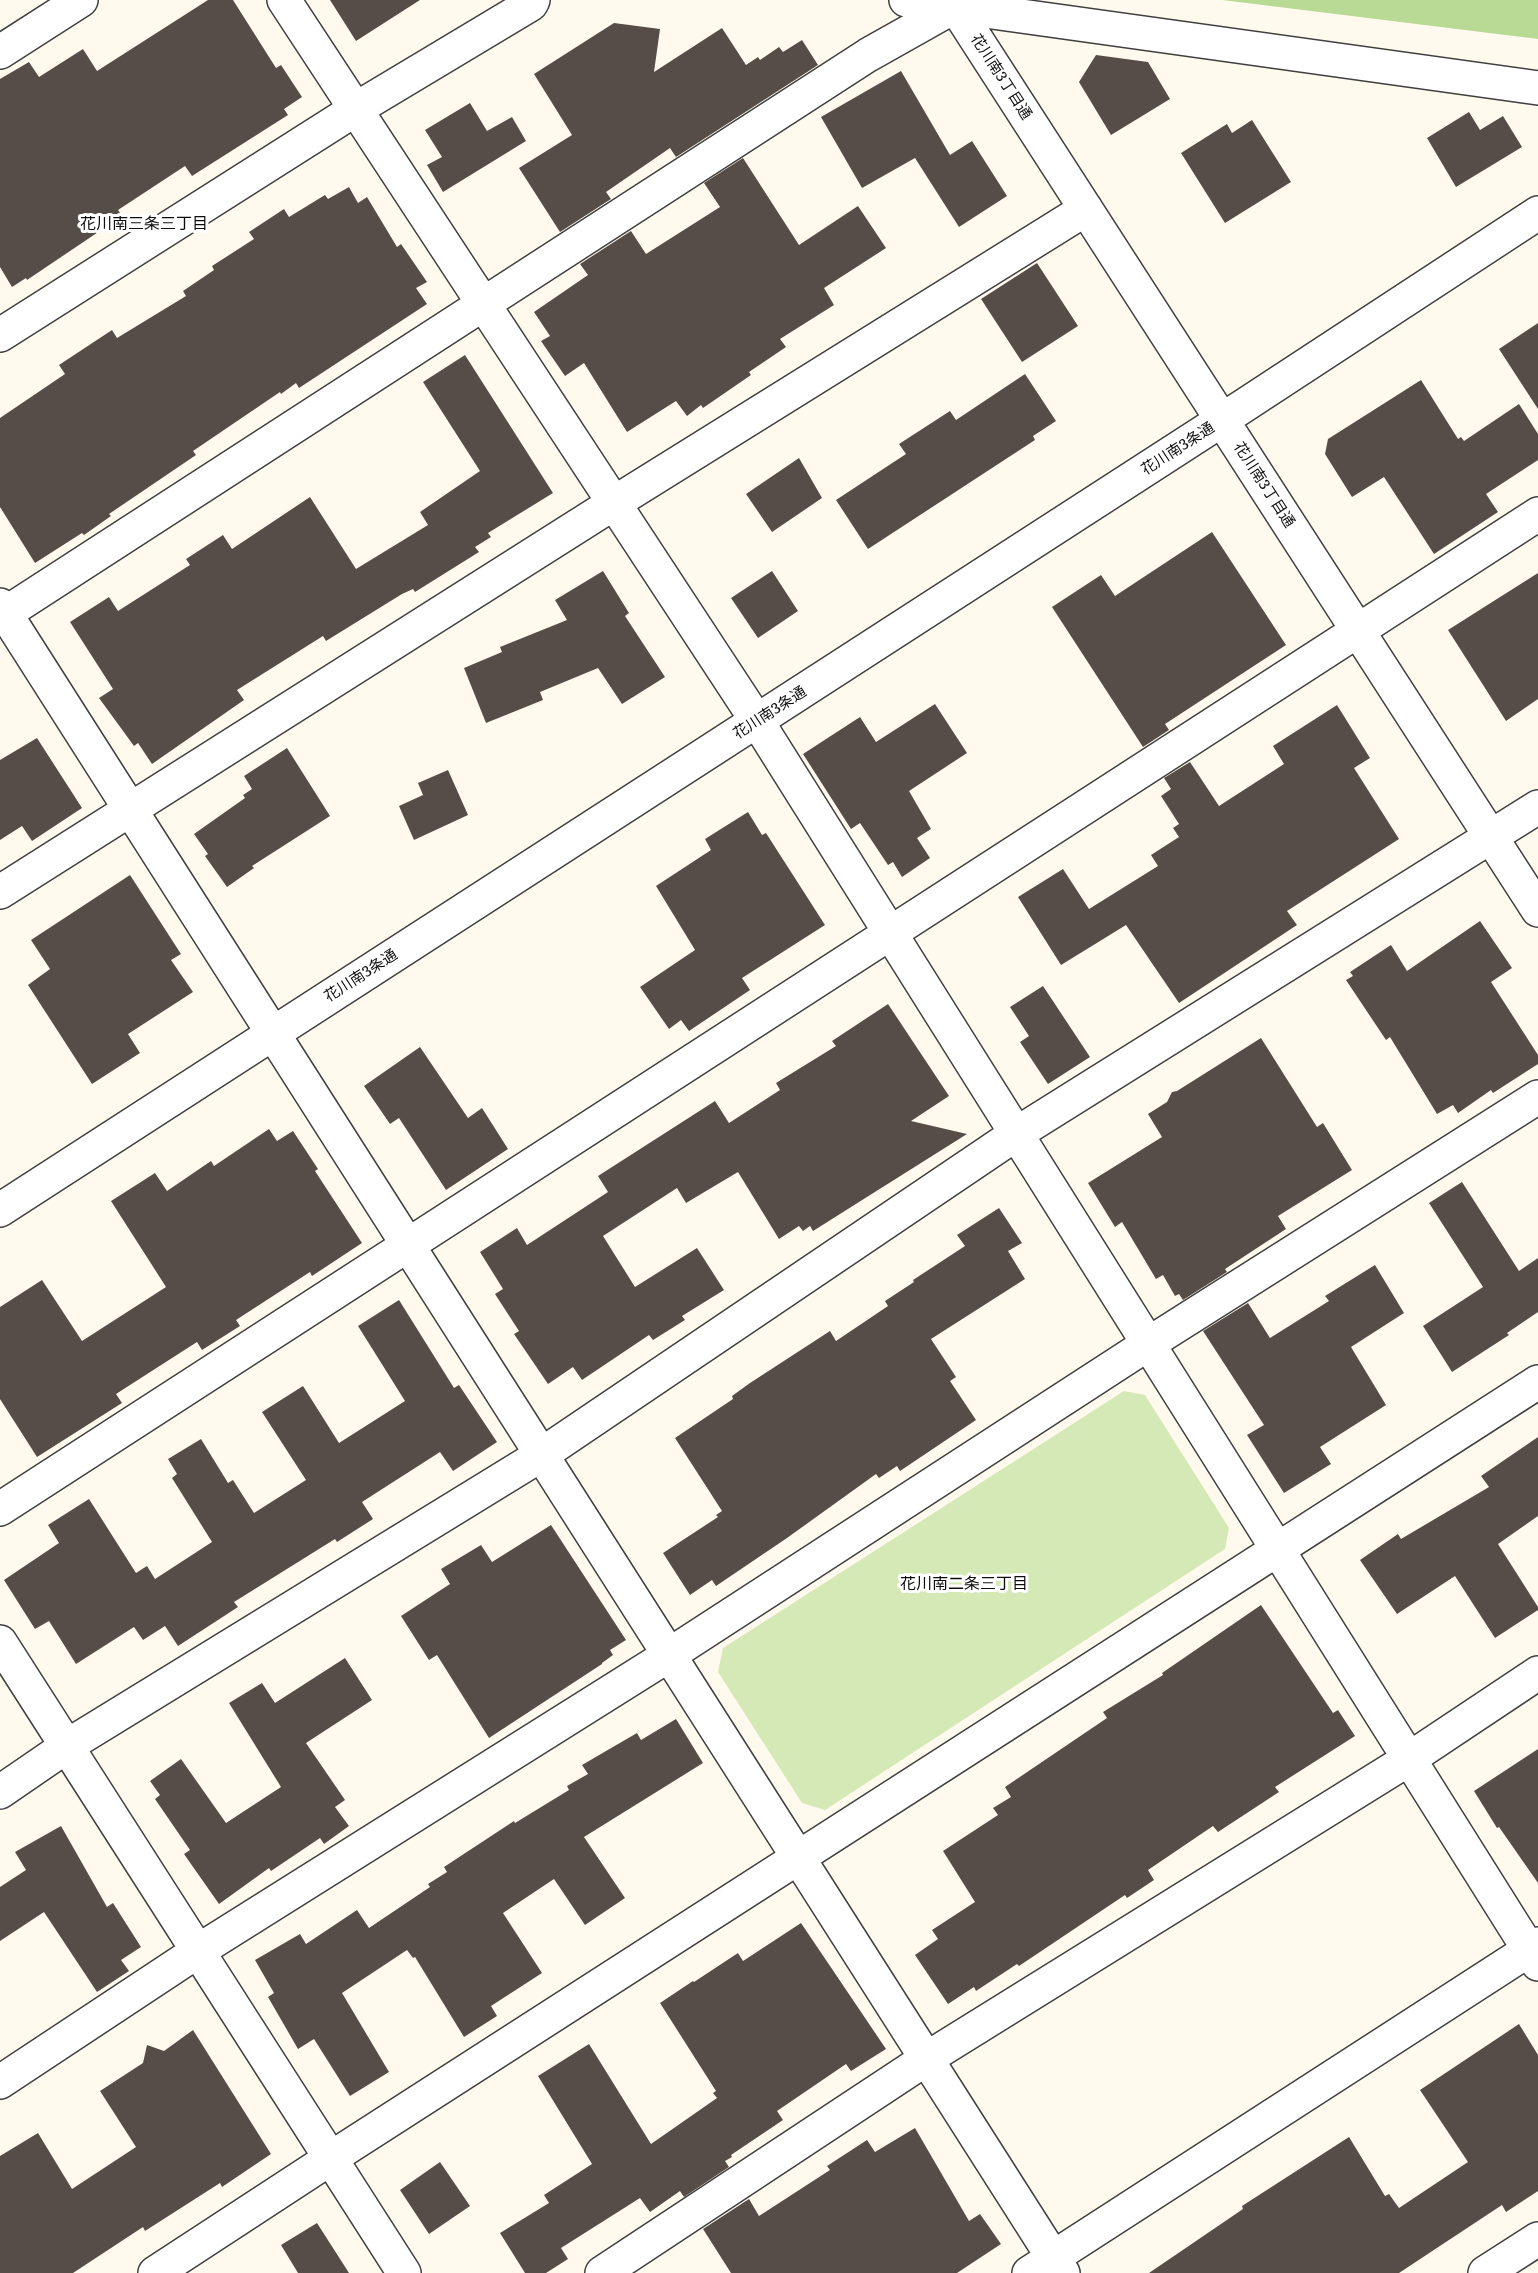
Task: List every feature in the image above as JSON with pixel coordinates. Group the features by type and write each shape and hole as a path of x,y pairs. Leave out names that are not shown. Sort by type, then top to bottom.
{"street":[{"path":"0,52 81,0"},
{"path":"284,0 356,109 484,305 757,721 1408,1759 1535,1953 1048,2268 926,2059 2,612 484,305 953,3"},
{"path":"0,335 356,109 531,4 533,0"},
{"path":"906,0 953,3 1538,88"},
{"name":"花川南3丁目通","path":"953,3 1538,910"},
{"path":"0,892 614,503 1086,209"},
{"name":"花川南3条通","path":"0,1210 1222,420 1538,213"},
{"path":"0,1509 1538,514"},
{"path":"0,1792 67,1746 541,1455 1016,1134 1538,807"},
{"path":"0,2082 198,1951 669,1655 1148,1344 1538,1097"},
{"path":"156,2273 331,2158 1538,1382"},
{"path":"0,1642 404,2273"},
{"path":"602,2273 926,2059 1408,1759 1538,1673"},
{"path":"1485,2273 1538,2239"}],"green space":[{"path":"1222,0 1538,0 1538,39"},
{"path":"1124,1391 1145,1395 1229,1528 1225,1549 825,1810 802,1803 718,1672 723,1648"}],"building":[{"path":"208,0 233,0 276,68 281,65 302,97 284,109 288,115 192,176 185,166 118,210 122,216 27,280 26,278 12,287 0,267 0,79 29,62 39,77 83,49 97,71"},
{"path":"330,0 420,0 356,41"},
{"path":"614,23 660,29 654,72 722,28 746,65 758,57 760,60 779,47 783,52 802,40 818,65 676,157 670,148 606,192 611,199 560,232 519,168 572,135 534,74"},
{"path":"1096,55 1148,62 1170,99 1111,135 1079,82"},
{"path":"901,71 950,155 972,141 1007,196 959,227 915,158 862,188 821,117"},
{"path":"470,103 487,131 512,117 526,141 443,192 427,165 442,157 425,130"},
{"path":"1469,112 1480,130 1503,116 1522,147 1456,187 1427,138"},
{"path":"1252,120 1291,182 1225,223 1181,153 1227,124 1232,133"},
{"path":"743,158 799,245 858,206 886,248 824,288 834,305 780,339 786,347 749,372 751,375 703,408 701,405 687,416 676,401 627,432 584,363 565,376 541,341 550,336 534,312 588,275 580,264 631,231 646,254 720,207 704,183"},
{"path":"349,187 358,203 367,197 397,247 401,244 427,282 416,288 427,304 299,388 296,383 281,394 280,392 193,451 196,455 109,514 111,516 84,535 82,533 35,563 0,507 0,418 65,374 59,365 112,330 117,338 186,296 183,291 214,270 212,266 254,239 249,232 284,209 289,217 325,195 328,199"},
{"path":"1037,263 1078,326 1022,362 981,299"},
{"path":"1538,323 1538,409 1499,349"},
{"path":"465,355 553,493 488,533 491,537 475,547 479,552 415,592 413,589 402,594 326,641 323,636 237,690 244,700 152,764 138,743 134,746 99,698 113,689 70,622 109,597 118,611 190,565 186,559 223,535 232,549 310,497 356,569 428,525 420,512 480,471 423,382"},
{"path":"1025,374 1056,421 1033,436 1035,440 868,549 836,500 906,454 899,444 950,411 956,420"},
{"path":"1421,380 1458,439 1461,437 1464,441 1519,404 1538,434 1538,460 1486,494 1498,512 1434,554 1384,477 1352,497 1325,454 1328,439"},
{"path":"799,458 822,498 772,532 746,494"},
{"path":"1212,532 1286,645 1165,724 1169,730 1143,747 1052,607 1101,575 1115,596"},
{"path":"603,571 629,613 625,616 665,677 622,704 598,668 540,692 543,700 486,723 464,668 502,652 500,647 567,620 555,600"},
{"path":"772,571 798,611 758,638 731,598"},
{"path":"1538,573 1538,699 1506,721 1448,630"},
{"path":"935,704 967,753 909,791 931,829 917,838 930,858 902,877 893,862 888,865 860,823 851,829 803,754 860,717 876,742"},
{"path":"1337,705 1370,758 1354,768 1399,839 1287,911 1297,925 1179,1003 1126,925 1061,965 1018,897 1063,869 1089,909 1158,866 1151,855 1179,837 1173,828 1179,824 1161,796 1171,789 1164,778 1190,762 1219,806 1284,764 1273,746"},
{"path":"37,738 82,808 32,841 22,826 0,840 0,760"},
{"path":"287,748 330,816 252,866 254,868 227,887 205,856 208,854 194,834 245,798 243,795 252,789 244,776"},
{"path":"448,770 468,815 414,840 399,806 423,795 418,783"},
{"path":"748,812 762,835 766,833 825,925 742,978 750,990 689,1031 681,1020 669,1029 640,987 695,950 656,886 711,850 705,839"},
{"path":"130,875 181,954 171,960 193,992 128,1034 140,1053 92,1084 28,985 50,969 31,940"},
{"path":"1480,921 1512,968 1491,982 1538,1055 1538,1064 1493,1093 1491,1090 1458,1113 1453,1105 1437,1114 1390,1037 1386,1040 1346,980 1353,976 1350,972 1391,945 1407,971"},
{"path":"1043,986 1090,1057 1048,1084 1020,1042 1029,1036 1010,1007"},
{"path":"888,1004 949,1096 911,1121 967,1134 813,1231 810,1226 803,1231 799,1226 779,1239 738,1172 686,1203 677,1188 603,1236 635,1287 697,1248 724,1290 682,1316 685,1320 653,1340 649,1335 582,1380 573,1367 548,1384 514,1334 519,1331 495,1294 503,1289 480,1252 517,1228 527,1245 608,1192 598,1176 715,1101 729,1123 780,1090 776,1083 836,1046 832,1041"},
{"path":"1261,1038 1317,1127 1323,1123 1352,1170 1278,1216 1286,1229 1225,1269 1227,1272 1183,1300 1179,1294 1175,1296 1163,1275 1156,1279 1122,1222 1115,1227 1088,1183 1162,1137 1148,1114 1167,1102 1172,1092"},
{"path":"420,1047 468,1118 482,1108 508,1149 446,1190 399,1118 390,1124 364,1086"},
{"path":"269,1129 277,1141 293,1131 318,1169 315,1171 362,1243 312,1276 310,1272 236,1320 240,1326 202,1350 197,1342 116,1394 122,1403 37,1457 0,1399 0,1307 42,1280 82,1341 166,1287 111,1201 155,1173 167,1191 211,1161 214,1166"},
{"path":"1462,1182 1519,1271 1538,1258 1538,1312 1507,1333 1509,1335 1452,1372 1423,1326 1483,1287 1429,1203"},
{"path":"999,1208 1022,1243 1008,1251 1025,1279 931,1339 956,1377 950,1381 976,1420 900,1471 897,1466 879,1478 876,1474 716,1586 712,1580 690,1595 663,1553 718,1517 716,1515 722,1511 675,1438 733,1399 732,1396 750,1383 830,1331 836,1341 888,1306 885,1301 965,1246 957,1235"},
{"path":"1375,1265 1404,1313 1351,1347 1386,1405 1320,1447 1331,1464 1284,1493 1247,1435 1264,1425 1203,1331 1248,1303 1270,1338 1329,1301 1325,1296"},
{"path":"399,1300 454,1388 459,1385 497,1442 453,1471 440,1452 362,1502 373,1519 337,1542 335,1539 234,1602 238,1607 178,1646 165,1626 143,1640 134,1627 76,1664 49,1621 35,1629 4,1580 59,1543 48,1525 89,1499 136,1573 147,1566 155,1579 212,1542 172,1478 177,1474 168,1459 201,1439 228,1483 233,1480 254,1513 306,1480 262,1412 303,1386 339,1443 405,1401 358,1326"},
{"path":"1538,1437 1538,1516 1498,1544 1538,1610 1495,1638 1455,1576 1397,1614 1360,1560 1398,1534 1401,1539 1489,1487 1481,1476"},
{"path":"551,1525 626,1640 610,1650 613,1655 602,1664 489,1738 437,1655 429,1660 401,1616 450,1584 441,1569 481,1545 492,1562"},
{"path":"1261,1605 1333,1713 1338,1710 1355,1736 1275,1787 1279,1792 1218,1832 1213,1826 1148,1870 1154,1880 1127,1898 1125,1895 1019,1966 1017,1964 976,1991 974,1987 948,2004 915,1955 938,1939 932,1930 975,1902 943,1851 998,1815 993,1808 1011,1797 1005,1787 1107,1718 1103,1712 1163,1675 1162,1673"},
{"path":"345,1658 372,1700 306,1743 345,1800 335,1807 349,1826 324,1844 320,1838 271,1871 269,1868 219,1904 184,1854 190,1850 155,1799 160,1795 150,1781 181,1759 226,1823 281,1787 229,1703 262,1683 275,1703"},
{"path":"676,1719 703,1763 584,1837 625,1898 585,1925 554,1879 503,1913 542,1973 491,2006 497,2016 464,2037 415,1957 413,1958 407,1950 342,1993 389,2072 350,2096 314,2039 298,2049 268,1997 274,1993 255,1960 300,1934 306,1944 357,1910 369,1928 430,1887 428,1884 447,1872 444,1867 514,1821 515,1823 569,1790 567,1786 588,1774 582,1765 637,1733 641,1740"},
{"path":"1538,1749 1538,1883 1499,1827 1497,1828 1474,1791"},
{"path":"61,1826 107,1907 113,1903 141,1947 121,1960 129,1971 97,1992 44,1912 0,1941 0,1887 26,1870 15,1852"},
{"path":"801,1923 886,2049 851,2071 846,2064 777,2111 783,2120 731,2155 732,2157 725,2161 729,2167 684,2197 680,2191 650,2212 640,2198 561,2248 568,2259 546,2273 525,2273 500,2233 549,2203 544,2195 592,2164 538,2076 589,2044 651,2144 717,2098 713,2093 716,2091 660,2003 738,1953 743,1961"},
{"path":"1519,2024 1538,2055 1538,2191 1506,2212 1502,2205 1399,2273 1149,2273 1243,2209 1242,2206 1349,2137 1385,2196 1389,2194 1399,2208 1468,2162 1420,2090"},
{"path":"193,2030 271,2154 222,2187 220,2183 145,2231 143,2227 73,2273 0,2273 0,2156 38,2133 72,2189 136,2147 100,2091 143,2063 147,2045 164,2051"},
{"path":"915,2128 969,2221 980,2214 1001,2244 957,2273 731,2273 703,2229 749,2199 759,2216 830,2170 827,2166 867,2140 875,2152"},
{"path":"440,2162 470,2206 429,2234 400,2190"},
{"path":"317,2223 349,2273 298,2273 281,2245"}],"district":[{"name":"花川南三条三丁目","path":"144,224"},
{"name":"花川南二条三丁目","path":"964,1584"}]}
